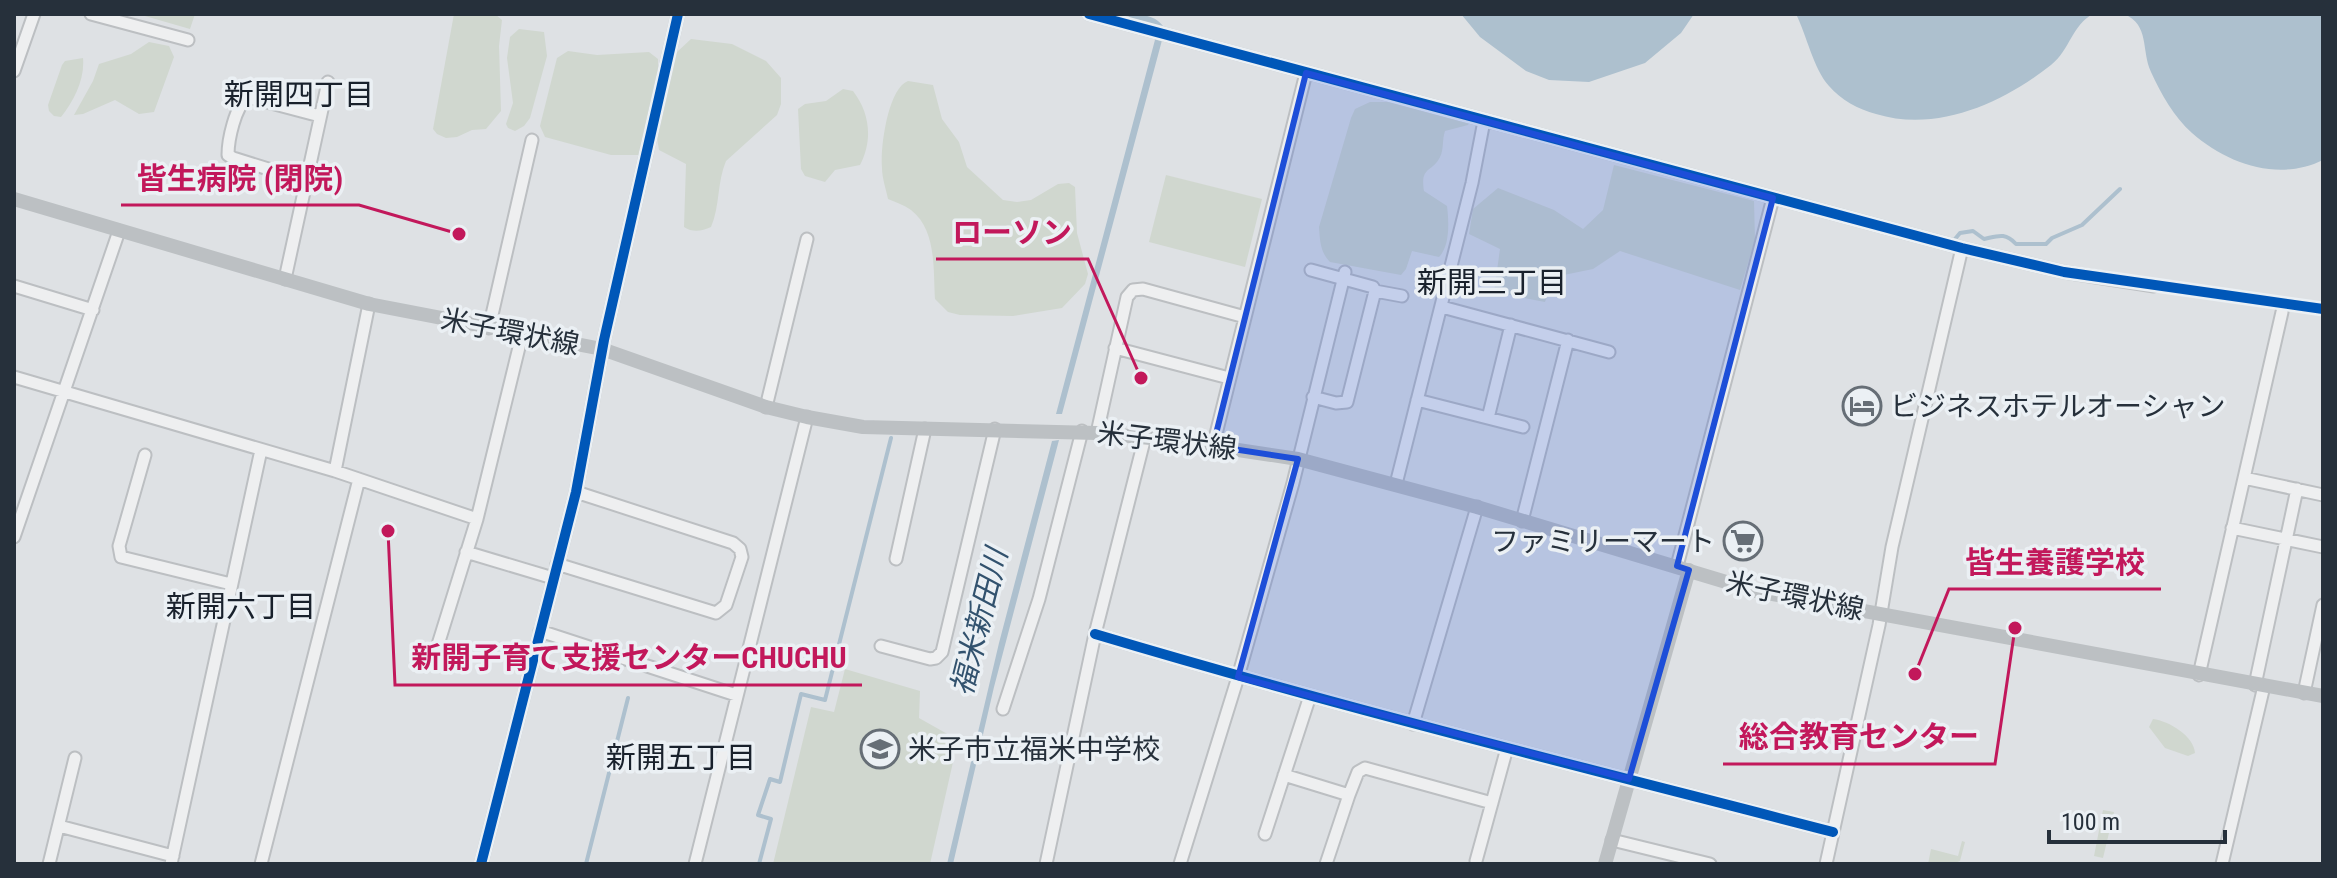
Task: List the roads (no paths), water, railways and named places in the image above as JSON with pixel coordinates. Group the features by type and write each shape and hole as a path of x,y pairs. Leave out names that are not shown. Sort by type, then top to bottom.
{"main road":[{"name":"米子環状線","path":"14,199 369,304 602,349 766,407 807,417 863,427 1082,431 1298,459 1477,507 1756,591 2323,696"},
{"path":"1605,864 1683,568"}],"street":[{"path":"14,71 34,14"},
{"path":"91,14 188,40"},
{"path":"481,864 576,492 602,349 678,14"},
{"path":"1089,14 1962,248 2064,272 2154,286"},
{"path":"1213,446 1306,73"},
{"path":"285,279 328,82"},
{"path":"307,181 233,158 228,155 228,146 241,103 248,97 320,116"},
{"path":"1396,484 1442,307 1484,121"},
{"path":"489,328 532,140"},
{"path":"1683,568 1773,198"},
{"path":"14,537 119,231"},
{"path":"766,407 807,239"},
{"path":"1826,864 1892,547 1962,248"},
{"path":"1311,270 1344,276 1373,287 1375,291 1402,296"},
{"path":"1180,864 1238,677 1344,276"},
{"path":"14,286 93,310"},
{"path":"1097,433 1127,297 1138,288 1245,317"},
{"path":"1313,397 1340,404 1347,402 1375,291"},
{"path":"335,471 369,304"},
{"path":"1442,307 1609,352"},
{"path":"2199,675 2282,312"},
{"path":"1488,418 1511,325"},
{"path":"436,651 477,519 522,335"},
{"path":"1522,521 1568,340"},
{"path":"1115,348 1229,378"},
{"path":"14,377 335,471 477,519"},
{"path":"1417,400 1523,427"},
{"path":"695,864 807,417"},
{"path":"896,559 925,429"},
{"path":"881,646 930,659 942,652 995,429"},
{"path":"1003,709 1039,599 1082,431"},
{"path":"1046,864 1095,634 1145,437"},
{"path":"59,826 172,860 261,450"},
{"path":"145,455 119,546 121,557 231,584"},
{"path":"2244,478 2323,495"},
{"path":"261,864 359,479"},
{"path":"2222,864 2297,489"},
{"path":"557,564 716,613 726,605 742,557 740,549 733,543 576,492"},
{"path":"1413,724 1477,507"},
{"path":"2232,528 2323,547"},
{"path":"466,552 553,578"},
{"path":"2304,693 2323,605"},
{"path":"540,631 736,695"},
{"path":"1095,634 1238,677 1413,724 1833,832"},
{"path":"1265,834 1310,696"},
{"path":"1476,861 1507,748"},
{"path":"49,864 75,758"},
{"path":"1326,864 1358,772 1365,768 1492,803"},
{"path":"1284,775 1349,795"},
{"path":"1612,840 1710,864"}],"water":[{"path":"1125,14 1152,18 1165,29 1062,414 1056,414 1156,36"},
{"path":"1461,14 1694,14 1681,33 1645,63 1589,82 1549,80 1526,71 1480,37"},
{"path":"1796,14 2093,14 2080,24 2057,59 2032,79 1968,111 1922,120 1876,114 1856,107 1839,96 1823,79"},
{"path":"2124,14 2323,14 2323,160 2289,169 2271,169 2237,161 2206,144 2185,127 2168,105 2148,64 2141,31"},
{"path":"1059,440 994,687 953,864 947,864 999,643 1052,441"}],"waterway":[{"path":"1955,239 1960,233 1973,231 1984,239 2001,236 2016,244 2046,244 2052,238 2082,225 2120,189"},
{"path":"759,864 771,819 758,815 770,779 780,782 801,694 825,700 891,438"},
{"path":"586,864 628,698"}],"place":[{"name":"皆生病院 (閉院)","path":"459,234"},
{"name":"ローソン","path":"1141,378"},
{"name":"ビジネスホテルオーシャン","path":"1862,406"},
{"name":"新開子育て支援センターCHUCHU","path":"388,531"},
{"name":"ファミリーマート","path":"1743,541"},
{"name":"総合教育センター","path":"2015,628"},
{"name":"皆生養護学校","path":"1915,674"},
{"name":"米子市立福米中学校","path":"880,749"}],"district":[{"name":"新開四丁目","path":"299,94"},
{"name":"新開三丁目","path":"1492,282"},
{"name":"新開六丁目","path":"241,606"},
{"name":"新開五丁目","path":"681,757"}],"water label":[{"name":"福米新田川","path":"979,622"}]}
